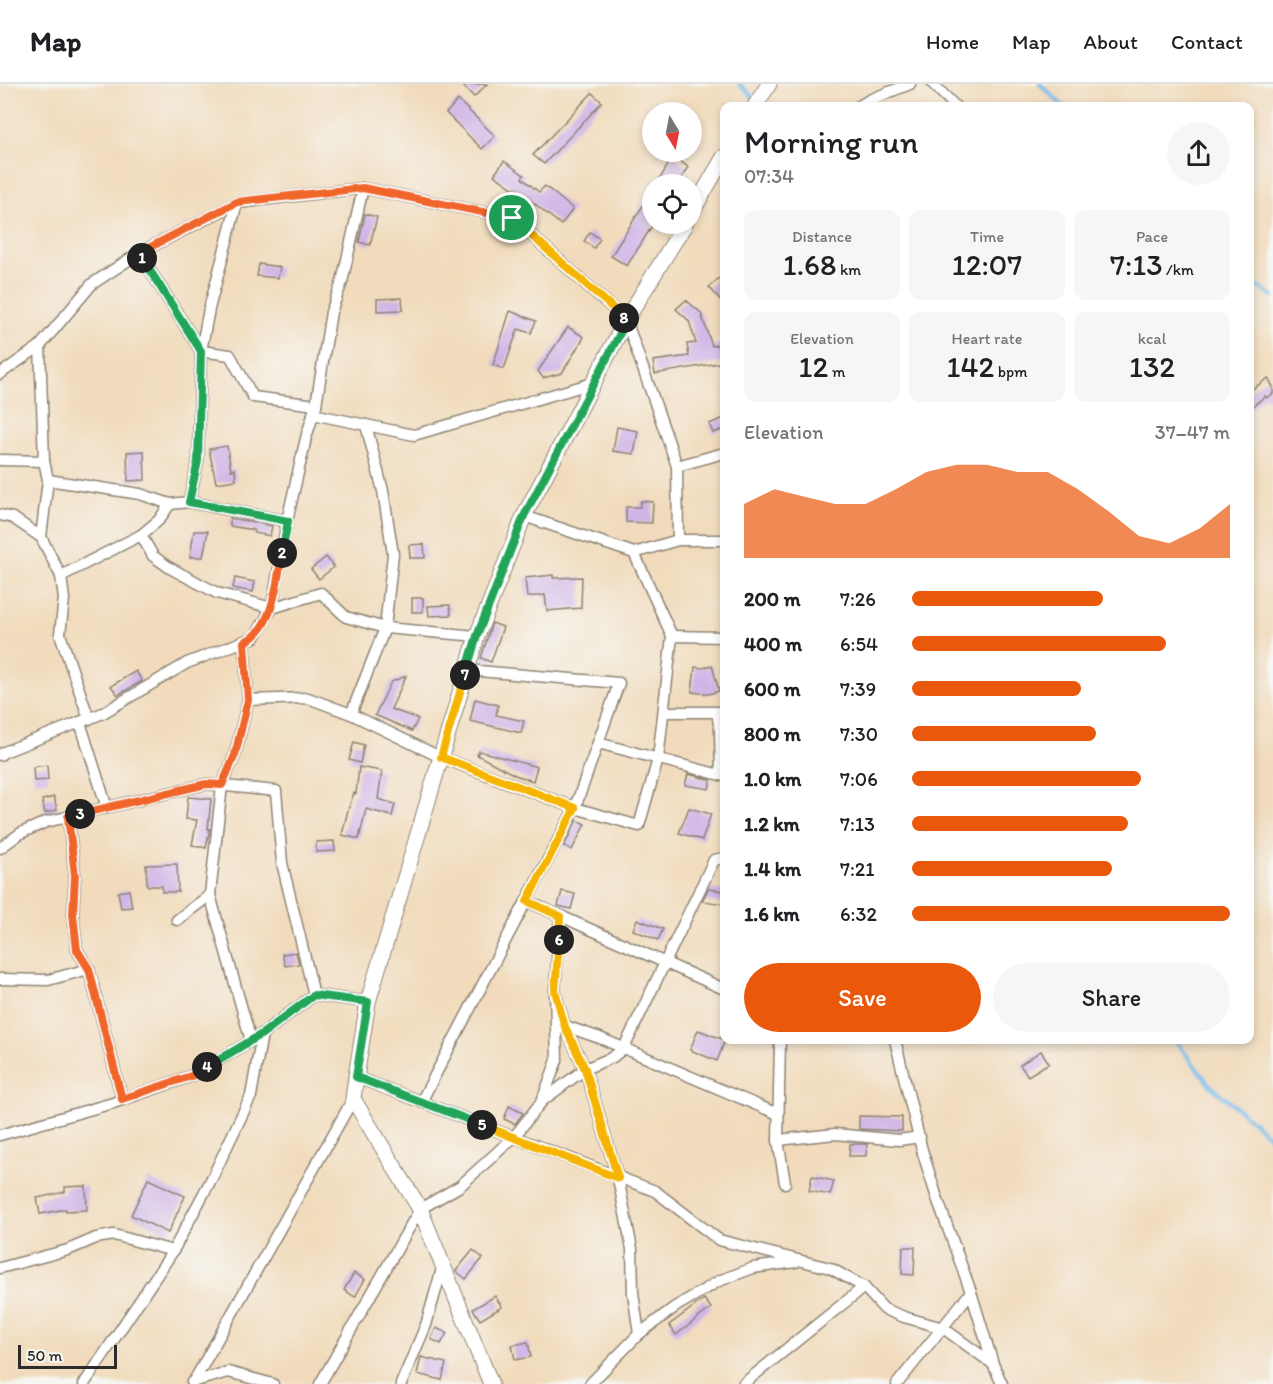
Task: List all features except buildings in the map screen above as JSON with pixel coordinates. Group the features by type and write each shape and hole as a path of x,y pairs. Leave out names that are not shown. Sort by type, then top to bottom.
{"main road":[{"path":"702,195 720,164"},
{"path":"491,1384 420,1209 353,1099 368,1002 466,670 524,516 627,320 679,234"}],"street":[{"path":"866,102 910,84"},
{"path":"933,84 951,102"},
{"path":"0,755 103,712 187,663 255,638 272,608 288,521 314,409 331,312 342,282 363,188"},
{"path":"0,374 40,346 92,284 139,253 237,202 363,188 512,218 627,320 677,466 678,540"},
{"path":"189,502 198,461 201,351 209,309 237,202"},
{"path":"139,253 201,351 230,355 253,397 314,409 366,425 414,435 593,383"},
{"path":"40,346 44,461 48,480 41,537"},
{"path":"351,714 385,628 393,554 383,491 366,425"},
{"path":"677,466 720,454"},
{"path":"0,460 44,461"},
{"path":"48,480 140,494 170,504 189,502 288,521"},
{"path":"61,576 141,535 159,520 170,504"},
{"path":"0,515 13,518 41,537 61,576 64,599 60,634 107,808"},
{"path":"524,516 634,553 678,540 720,540"},
{"path":"141,535 153,556 217,594 272,608 321,593 346,617 385,628 477,636"},
{"path":"248,700 308,698 351,714 441,757 575,808 639,826 658,759 672,636 634,553"},
{"path":"672,636 720,638"},
{"path":"244,642 248,700 235,755 222,785 210,895 251,1041"},
{"path":"421,1102 575,808 619,683 466,670"},
{"path":"664,712 717,712 720,731"},
{"path":"598,743 720,775"},
{"path":"0,848 21,833 46,822 206,784 276,791 282,863 314,995"},
{"path":"68,817 75,875 73,914 77,950 89,969 122,1099"},
{"path":"320,1384 420,1209 460,1186 514,1137 542,1101 585,1069 614,1057 624,1048 663,962 714,860 720,859"},
{"path":"177,920 210,895"},
{"path":"527,901 720,987"},
{"path":"542,1101 557,1060 560,1025 555,991 560,916"},
{"path":"0,979 48,980 89,969"},
{"path":"0,1135 194,1075 262,1034 314,995 368,1002"},
{"path":"560,1025 624,1048 778,1114"},
{"path":"560,1025 585,1069 618,1178 632,1249 633,1293 639,1334"},
{"path":"88,1383 173,1251 213,1176 251,1096 262,1034"},
{"path":"780,1044 778,1140 785,1183"},
{"path":"896,1044 937,1198 971,1292 993,1364 1002,1384"},
{"path":"356,1077 655,1191 719,1240 830,1268 864,1287 884,1309 944,1328 993,1364"},
{"path":"191,1382 353,1099"},
{"path":"778,1140 835,1134 899,1140 920,1137"},
{"path":"0,1268 68,1250 96,1238 114,1235 173,1251"},
{"path":"590,1384 639,1334 675,1307 719,1281 753,1268 801,1261"},
{"path":"401,1384 426,1324 443,1265"},
{"path":"743,1384 864,1287"},
{"path":"897,1384 971,1292"},
{"path":"191,1382 228,1372 273,1384"}],"waterway":[{"path":"739,84 754,98"},
{"path":"1040,84 1059,102"},
{"path":"1254,284 1273,296"},
{"path":"1178,1044 1210,1085 1273,1139"}],"route":[{"path":"363,188 512,218 627,320 524,516 477,636 441,757 575,808 527,901 560,916 555,991 565,1027 585,1069 618,1178 356,1077 368,1002 314,995 262,1034 194,1075 122,1099 89,969 77,950 73,914 75,875 68,817 206,784 222,785 235,755 248,700 244,642 255,638 272,608 288,521 189,502 198,461 201,351 139,253 237,202 363,188"}]}
